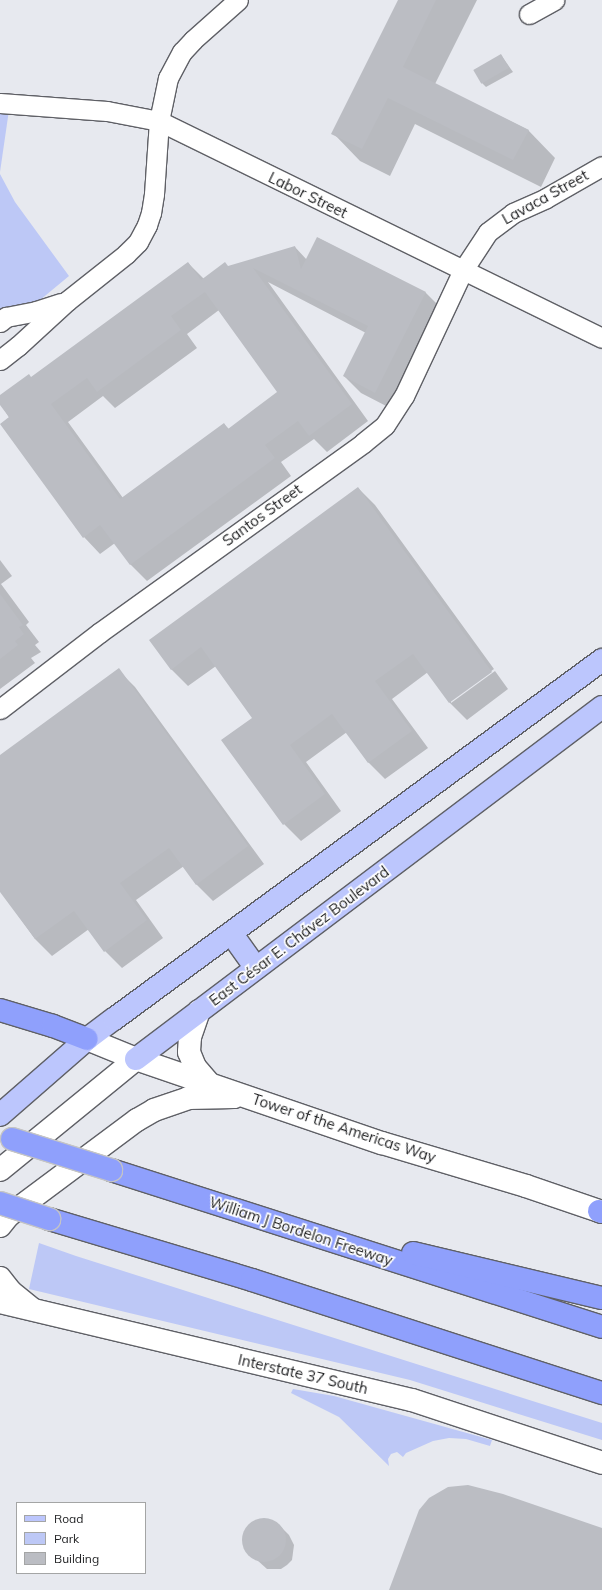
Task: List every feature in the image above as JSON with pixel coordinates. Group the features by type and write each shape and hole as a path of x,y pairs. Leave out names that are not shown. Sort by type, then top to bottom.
{"highway":[{"path":"0,1010 53,1026 87,1039"},
{"name":"William J Bordelon Freeway","path":"0,1135 602,1327"},
{"path":"0,1203 252,1280 602,1393"},
{"path":"242,1212 602,1298"}],"main road":[{"path":"0,1115 87,1039 602,660"},
{"name":"East César E. Chávez Boulevard","path":"0,1170 136,1059 602,707"},
{"path":"231,933 256,968"},
{"path":"199,1011 190,1037 189,1052 195,1067 208,1082"},
{"name":"Tower of the Americas Way","path":"87,1039 136,1059 208,1082 382,1143 518,1184 601,1212"},
{"path":"0,1226 8,1216 137,1120 154,1110 188,1098 249,1097"},
{"path":"0,1278 10,1291 33,1310"},
{"name":"Interstate 37 South","path":"0,1302 412,1400 602,1463"}],"street":[{"path":"0,360 18,346 67,301 126,254 138,242 147,225 154,194 159,121 168,78 182,52 206,27 238,0"},
{"path":"529,14 554,0"},
{"name":"Labor Street","path":"0,103 100,111 159,121 602,338"},
{"name":"Lavaca Street","path":"463,270 488,232 497,224 513,213 546,198 602,166"},
{"name":"Santos Street","path":"0,709 99,633 362,443 384,425 404,396 463,270"},
{"path":"0,322 6,317 36,311 67,301"}],"green space":[{"path":"0,110 9,110 0,172"},
{"path":"0,174 15,202 69,276 40,300 0,314"},
{"path":"39,1243 602,1423 602,1440 410,1380 29,1289"},
{"path":"293,1389 334,1396 492,1440 490,1446 466,1439 449,1438 433,1441 406,1453 403,1457 397,1452 391,1454 388,1459 389,1466 339,1417 291,1393"}],"building":[{"path":"398,0 436,0 403,67 529,130 513,160 388,98 362,149 331,134"},
{"path":"501,54 509,68 481,84 473,70"},
{"path":"317,237 426,292 375,393 343,376 368,326 253,268 352,404 309,436 298,421 265,445 275,458 130,565 100,525 83,538 0,424 9,417 0,405 0,395 29,374 31,377 188,262 201,280 225,262 228,266 295,246 301,269","holes":["205,292 277,392 228,429 224,423 120,499 51,404 87,378 97,392 181,330 171,316"]},
{"path":"358,487 492,672 449,703 413,654 375,681 412,731 368,763 332,714 290,745 325,794 283,825 221,740 252,718 201,647 171,670 149,640"},
{"path":"0,594 23,625 19,627 24,634 15,641 18,645 0,659"},
{"path":"119,668 248,846 196,885 169,848 120,883 147,920 104,952 74,911 35,939 0,892 0,755"},
{"path":"468,1485 503,1494 602,1528 602,1590 389,1590 419,1510 429,1498 448,1487"},
{"path":"264,1518 276,1522 282,1528 286,1540 282,1552 276,1558 264,1562 252,1558 246,1552 242,1540 246,1528 252,1522"}]}
